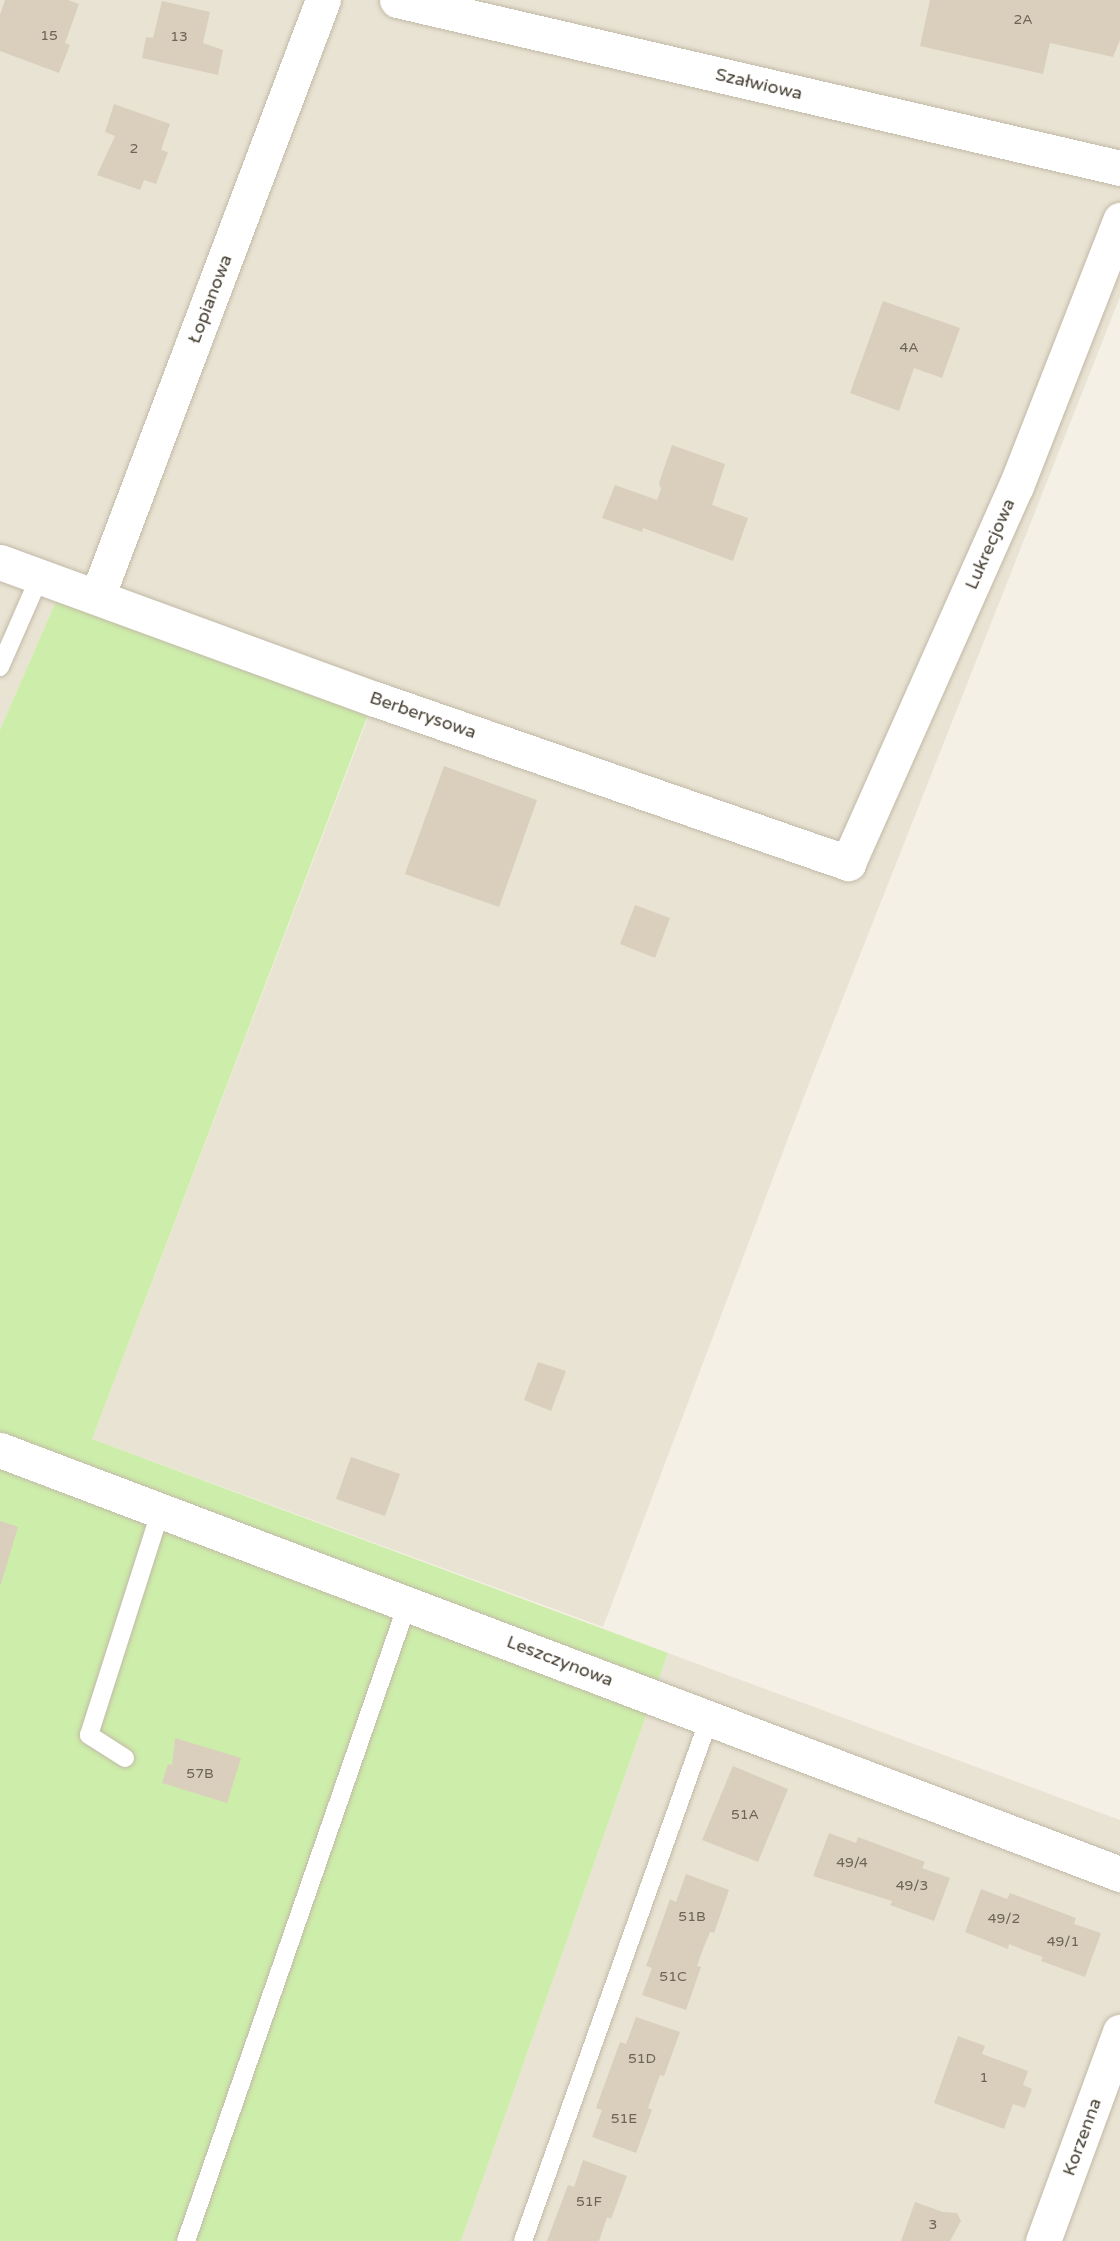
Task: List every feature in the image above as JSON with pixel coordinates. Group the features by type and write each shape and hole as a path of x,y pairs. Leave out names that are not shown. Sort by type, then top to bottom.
{"street":[{"name":"Łopianowa","path":"97,597 323,0"},
{"name":"Szałwiowa","path":"397,0 1120,168"},
{"name":"Lukrecjowa","path":"848,863 1016,486 1120,220"},
{"name":"Berberysowa","path":"0,562 375,699 848,863"},
{"name":"Leszczynowa","path":"0,1450 408,1602 1120,1874"},
{"name":"Korzenna","path":"1043,2241 1120,2032"}],"lane":[{"path":"0,667 40,576"},
{"path":"125,1758 89,1735 162,1510"},
{"path":"186,2241 408,1602"},
{"path":"523,2241 709,1719"}],"shaded area":[{"path":"0,0 1120,0 1120,297 803,1099 603,1627 92,1439 375,699 57,599 0,730"},
{"path":"668,1653 1120,1820 1120,2241 461,2241"}],"green space":[{"path":"57,599 369,712 92,1439 668,1653 461,2241 0,2241 0,730"}],"building":[{"path":"5,0 68,0 79,4 65,43 70,45 59,73 0,51 0,15"},
{"path":"930,0 1120,0 1120,40 1113,57 1050,43 1043,74 920,46"},
{"path":"162,1 210,12 203,43 223,50 218,75 142,58 146,37 153,38"},
{"path":"114,104 170,124 161,150 168,152 156,184 144,180 140,190 97,175 115,136 105,132"},
{"path":"883,301 960,328 942,378 914,368 899,411 850,393"},
{"path":"672,445 725,464 712,505 748,518 733,561 643,528 642,532 602,518 615,485 657,500 661,489 659,483"},
{"path":"444,766 537,800 499,907 405,874"},
{"path":"635,905 670,918 655,958 620,944"},
{"path":"538,1362 566,1371 551,1411 524,1400"},
{"path":"351,1457 400,1474 385,1516 336,1499"},
{"path":"0,1521 18,1527 1,1584 0,1584"},
{"path":"175,1738 241,1758 227,1803 162,1783 168,1764 172,1765"},
{"path":"733,1766 788,1789 758,1862 702,1840"},
{"path":"829,1833 856,1843 858,1837 925,1862 922,1868 950,1878 934,1921 890,1905 892,1901 813,1876"},
{"path":"686,1874 729,1890 714,1933 710,1932 703,1949 697,1966 701,1967 686,2010 642,1995 652,1968 646,1966 670,1899 676,1902"},
{"path":"981,1889 1007,1899 1010,1893 1076,1918 1074,1924 1101,1933 1085,1977 1041,1961 1043,1957 1009,1944 1008,1949 965,1932"},
{"path":"636,2017 680,2032 664,2076 660,2075 654,2091 648,2108 652,2110 636,2153 592,2137 602,2110 596,2108 620,2042 626,2044"},
{"path":"958,2036 985,2046 982,2054 1028,2071 1023,2085 1032,2089 1025,2108 1013,2104 1004,2129 934,2103"},
{"path":"583,2160 627,2176 611,2219 607,2217 599,2241 547,2241 568,2185 574,2187"},
{"path":"915,2202 943,2212 957,2213 961,2221 950,2241 901,2241"}]}
